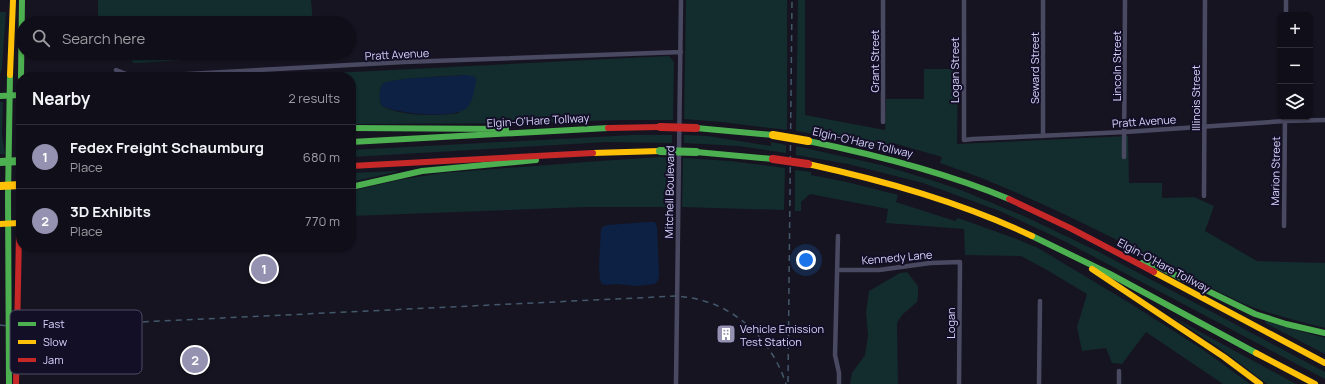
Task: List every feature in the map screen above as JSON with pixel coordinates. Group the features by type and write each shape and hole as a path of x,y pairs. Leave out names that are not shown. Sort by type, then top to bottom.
{"main road":[{"path":"9,384 10,326 4,223 13,0"},
{"path":"22,0 22,16"},
{"path":"21,60 21,72"},
{"path":"0,96 16,95"},
{"name":"Elgin-O'Hare Tollway","path":"356,142 555,130 660,127 696,128 774,135 878,156 917,166 970,184 1029,208 1136,262 1325,363"},
{"path":"356,128 490,128 555,130"},
{"path":"356,166 660,150 773,159 808,164 878,180 945,200 1022,230 1072,255 1314,384"},
{"path":"356,186 422,171 530,161 579,153"},
{"path":"0,162 16,161"},
{"path":"0,186 16,185"},
{"path":"4,223 16,223"},
{"path":"18,310 19,252"},
{"path":"1072,255 1104,279 1224,357 1260,384"},
{"path":"1136,262 1155,265 1255,314 1286,324 1325,333"},
{"path":"16,374 16,384"}],"street":[{"name":"Mitchell Boulevard","path":"676,384 681,0"},
{"name":"Grant Street","path":"882,122 883,0"},
{"name":"Logan Street","path":"964,0 964,140"},
{"name":"Seward Street","path":"1043,0 1043,136"},
{"name":"Lincoln Street","path":"1124,157 1125,0"},
{"name":"Illinois Street","path":"1204,196 1205,0"},
{"path":"1286,0 1286,12"},
{"name":"Pratt Avenue","path":"224,72 404,62 680,52"},
{"name":"Pratt Avenue","path":"116,70 121,72"},
{"name":"Pratt Avenue","path":"964,140 1125,132 1277,120"},
{"name":"Marion Street","path":"1284,226 1285,120"},
{"name":"Pratt Avenue","path":"1313,120 1325,120"},
{"path":"838,236 835,355 839,373 839,384"},
{"name":"Kennedy Lane","path":"837,270 879,270 930,263 960,262"},
{"name":"Logan","path":"959,384 960,262"},
{"path":"1039,384 1040,301"},
{"path":"1119,371 1119,384"}],"green space":[{"path":"98,0 311,0 312,16 98,16"},
{"path":"686,0 787,0 787,130 684,119"},
{"path":"798,0 805,0 805,115 885,130 886,99 924,99 924,69 958,69 957,144 1128,136 1129,183 1162,183 1162,198 1194,197 1214,206 1205,231 1257,261 1325,263 1325,328 1262,311 1242,303 1056,210 979,177 940,163 942,157 893,143 889,147 796,131"},
{"path":"0,12 6,12 2,68 0,74"},
{"path":"669,56 674,62 673,120 535,123 356,124 356,72 351,72","holes":["466,75 459,113 440,115 408,114 389,109 381,105 381,86 388,82 397,80"]},
{"path":"132,60 184,60 140,63 133,63"},
{"path":"0,102 3,102 2,135 5,154 0,154"},
{"path":"633,135 672,135 672,143 607,142 356,157 356,150"},
{"path":"684,135 708,136 771,146 771,142 786,145 786,153 738,146 684,143"},
{"path":"796,146 881,165 928,179 961,190 1026,217 1099,252 1325,372 1325,379 1066,242 1000,211 923,183 848,164 796,155"},
{"path":"660,157 672,158 671,205 669,207 585,207 356,216 356,190 399,180 442,173"},
{"path":"683,158 730,161 785,168 784,210 682,207"},
{"path":"795,170 811,172 811,175 847,182 898,195 896,202 955,221 958,218 1038,248 1128,302 1202,349 1250,384 1223,384 1146,332 1122,364 1112,363 1106,348 1082,351 1077,327 1087,294 1021,256 965,255 964,229 886,223 888,209 810,194 801,202 801,211 795,211"},
{"path":"396,171 356,181 356,173"},
{"path":"907,272 918,286 918,296 917,302 902,315 897,323 898,384 850,384 852,373 865,355 868,336 866,312 869,291 900,273"},
{"path":"1169,315 1296,384 1267,384 1221,349"},
{"path":"1265,321 1325,338 1325,354 1265,323"}],"water":[{"path":"466,75 476,78 474,93 468,106 458,112 436,115 410,113 398,111 381,105 380,89 383,84 388,82"},
{"path":"655,222 657,227 658,280 655,284 637,286 602,284 600,280 599,266 601,229 608,225"}],"railway":[{"path":"788,382 792,0"},
{"path":"142,322 677,296 697,299 718,306 732,313 744,322 755,332 774,357 786,384"},
{"path":"0,325 10,326"}],"traffic: fast":[{"path":"22,0 22,16"},
{"path":"21,60 21,72"},
{"path":"9,384 8,196 10,75"},
{"path":"0,96 16,95"},
{"path":"356,128 506,129"},
{"path":"356,142 608,128"},
{"path":"696,128 773,135"},
{"path":"808,141 859,152 935,172 1009,199"},
{"path":"660,151 696,152"},
{"path":"696,152 773,159"},
{"path":"356,186 422,171 536,160"},
{"path":"0,162 16,161"},
{"path":"1032,236 1110,274 1256,353"},
{"path":"1142,263 1155,265 1255,314 1286,324 1325,333"}],"traffic: slow":[{"path":"10,75 13,0"},
{"path":"773,135 808,141"},
{"path":"593,153 660,151"},
{"path":"808,164 894,185 950,203 1032,236"},
{"path":"0,186 16,185"},
{"path":"0,224 16,223"},
{"path":"1092,269 1224,357 1260,384"},
{"path":"1154,272 1325,363"},
{"path":"1256,353 1315,384"}],"traffic: jam":[{"path":"608,128 660,127"},
{"path":"660,127 696,128"},
{"path":"356,166 593,153"},
{"path":"773,159 808,164"},
{"path":"1009,199 1070,228 1154,272"},
{"path":"17,310 19,252"},
{"path":"16,374 16,384"}],"place":[{"name":"Fedex Freight Schaumburg","path":"264,269"},
{"name":"Vehicle Emission Test Station","path":"726,334"},
{"name":"3D Exhibits","path":"195,360"}]}
